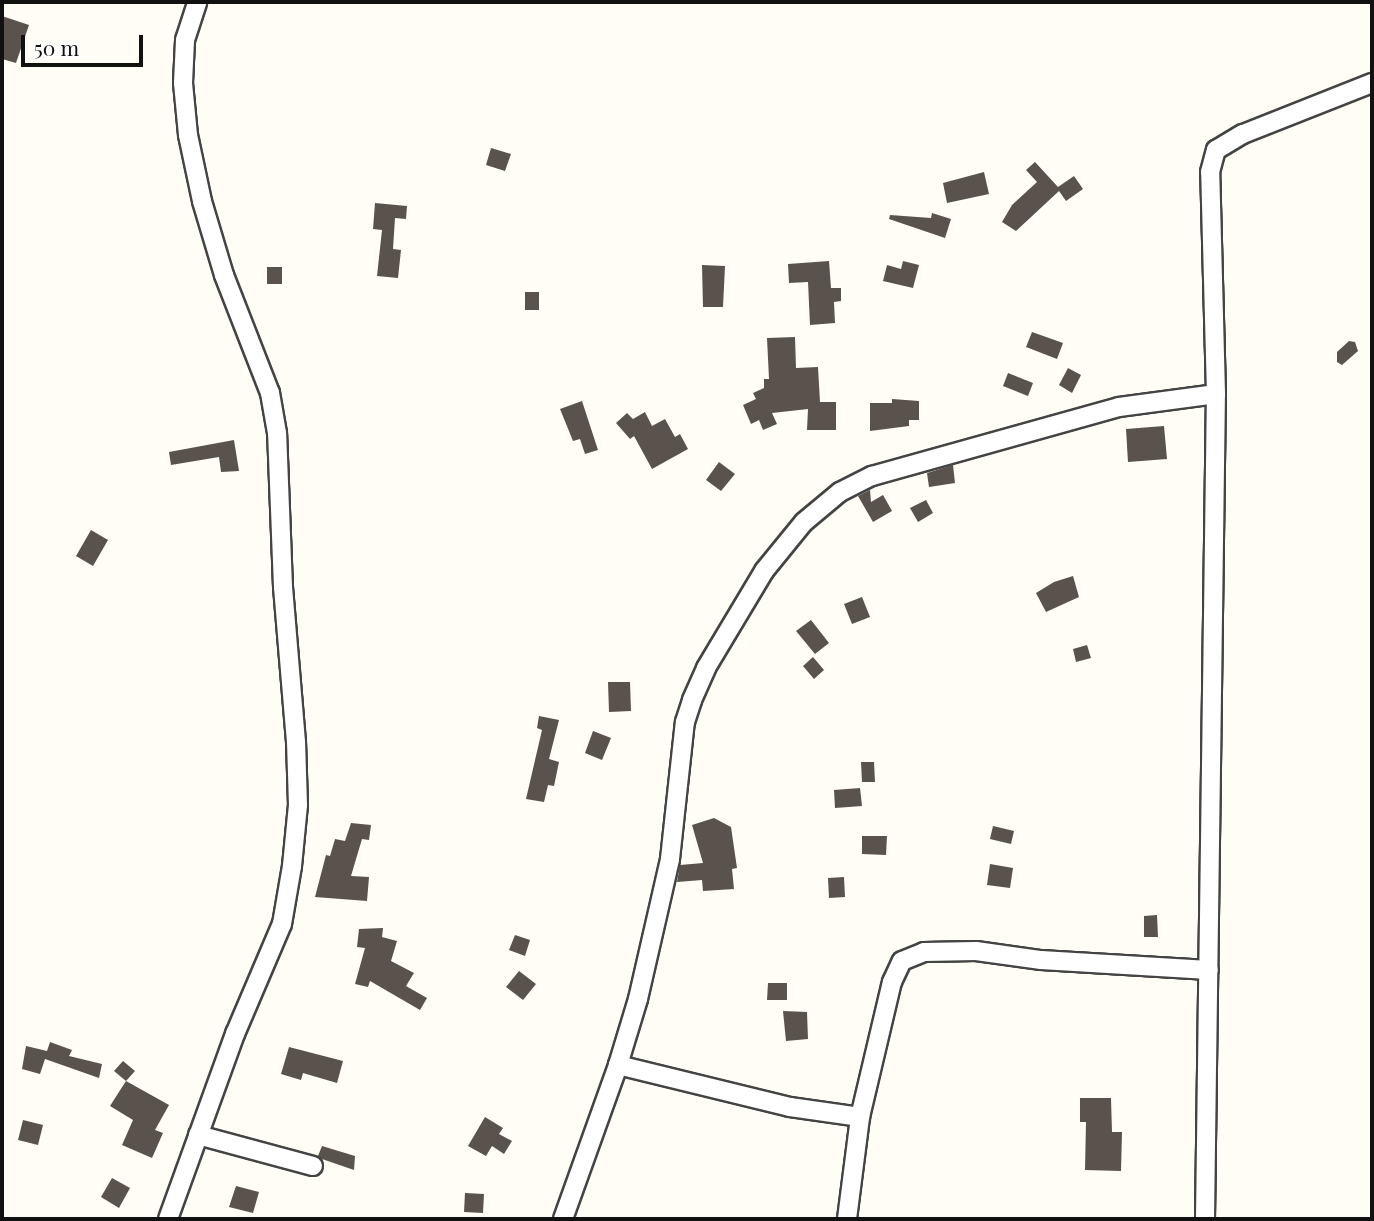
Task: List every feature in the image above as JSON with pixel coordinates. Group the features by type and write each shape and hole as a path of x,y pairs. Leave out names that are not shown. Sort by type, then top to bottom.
{"street":[{"path":"168,1219 235,1034 282,924 292,866 298,805 296,742 283,587 278,433 270,393 224,275 202,201 188,135 183,83 185,40 197,2"},
{"path":"1205,1219 1216,394 1210,172 1216,150 1243,134 1372,83"},
{"path":"563,1219 618,1065 638,999 670,859 685,722 691,700 706,668 764,570 804,522 839,492 872,476 1119,407 1216,394"},
{"path":"847,1219 860,1117 892,982 902,961 924,952 976,951 1041,960 1209,970"},
{"path":"618,1065 790,1107 860,1117"},
{"path":"198,1135 313,1166"}],"building":[{"path":"2,16 29,25 16,63 2,59"},
{"path":"491,148 511,154 505,171 486,165"},
{"path":"1035,162 1058,187 1074,176 1083,189 1066,201 1059,191 1016,231 1002,222 1012,205 1037,182 1026,170"},
{"path":"984,172 989,194 947,203 943,183"},
{"path":"375,203 407,206 406,219 395,218 393,249 401,250 398,278 377,276 382,230 373,229"},
{"path":"932,213 951,219 945,238 889,219 890,215 931,218"},
{"path":"829,261 831,288 841,288 841,301 834,302 835,323 810,325 808,282 789,283 788,264"},
{"path":"903,261 919,265 913,288 883,281 887,265 901,269"},
{"path":"702,265 725,266 723,307 703,307"},
{"path":"267,267 282,267 282,284 267,284"},
{"path":"525,292 539,292 539,310 525,310"},
{"path":"1032,332 1063,343 1057,359 1026,347"},
{"path":"795,337 796,368 818,367 820,402 836,402 836,430 807,430 808,409 772,413 777,424 763,430 759,420 751,424 743,405 756,399 753,393 764,388 764,379 769,379 767,338"},
{"path":"1349,341 1355,342 1358,351 1342,365 1337,362 1337,352"},
{"path":"1068,368 1081,375 1072,393 1059,385"},
{"path":"1008,373 1033,383 1028,396 1003,386"},
{"path":"892,399 919,401 919,420 909,420 909,426 870,431 870,403 892,403"},
{"path":"582,401 598,450 585,454 580,439 573,441 560,409"},
{"path":"645,412 652,426 665,419 675,437 680,434 688,449 652,469 634,436 630,439 616,423 627,413 633,419"},
{"path":"1164,426 1167,459 1128,462 1126,429"},
{"path":"234,440 239,471 221,472 219,457 171,465 169,452"},
{"path":"719,462 735,474 721,491 706,480"},
{"path":"953,465 955,483 929,487 927,473"},
{"path":"870,490 871,502 883,495 892,511 873,522 858,496"},
{"path":"926,500 933,513 918,522 910,508"},
{"path":"91,530 108,540 93,566 76,556"},
{"path":"1073,576 1079,597 1046,612 1036,593 1054,582"},
{"path":"862,597 870,617 852,624 844,604"},
{"path":"811,620 829,643 815,654 796,631"},
{"path":"1087,645 1091,658 1076,662 1073,649"},
{"path":"813,657 824,670 814,679 803,666"},
{"path":"608,682 630,682 631,711 609,712"},
{"path":"539,716 559,720 549,759 559,762 554,786 548,785 544,802 526,799 542,730 537,728"},
{"path":"593,731 611,738 602,760 585,753"},
{"path":"861,762 874,762 875,782 862,782"},
{"path":"860,788 862,806 835,808 834,790"},
{"path":"714,818 731,827 737,868 732,869 734,889 703,891 702,880 677,882 680,865 703,863 692,825"},
{"path":"351,823 371,825 369,840 362,839 351,876 369,877 367,901 315,897 326,855 330,856 335,839 345,841"},
{"path":"993,826 1014,831 1011,844 990,839"},
{"path":"862,836 887,836 886,855 862,854"},
{"path":"990,864 1013,868 1010,888 987,885"},
{"path":"844,877 845,897 829,898 828,878"},
{"path":"1157,915 1158,937 1144,937 1144,916"},
{"path":"383,928 382,937 397,941 391,961 414,973 406,986 427,998 420,1010 370,981 368,987 355,984 365,948 357,947 359,929"},
{"path":"515,935 530,940 525,956 509,950"},
{"path":"519,971 536,984 523,1000 506,987"},
{"path":"768,983 787,983 787,1000 767,1000"},
{"path":"783,1011 807,1012 808,1039 786,1041"},
{"path":"50,1042 72,1050 69,1056 102,1064 99,1078 45,1059 40,1074 22,1069 26,1046 47,1051"},
{"path":"289,1047 343,1061 337,1083 303,1073 301,1080 281,1074"},
{"path":"123,1061 135,1071 126,1081 114,1071"},
{"path":"126,1081 169,1105 155,1130 163,1133 152,1158 122,1145 133,1120 110,1106"},
{"path":"1080,1098 1111,1098 1112,1132 1122,1132 1121,1171 1085,1170 1086,1122 1080,1122"},
{"path":"485,1117 503,1128 499,1134 512,1141 504,1154 492,1146 486,1156 468,1146"},
{"path":"23,1120 43,1125 38,1145 18,1140"},
{"path":"322,1146 355,1156 354,1170 318,1156"},
{"path":"112,1178 130,1188 119,1208 101,1197"},
{"path":"236,1186 259,1192 253,1213 229,1207"},
{"path":"465,1193 484,1194 483,1213 464,1212"}]}
